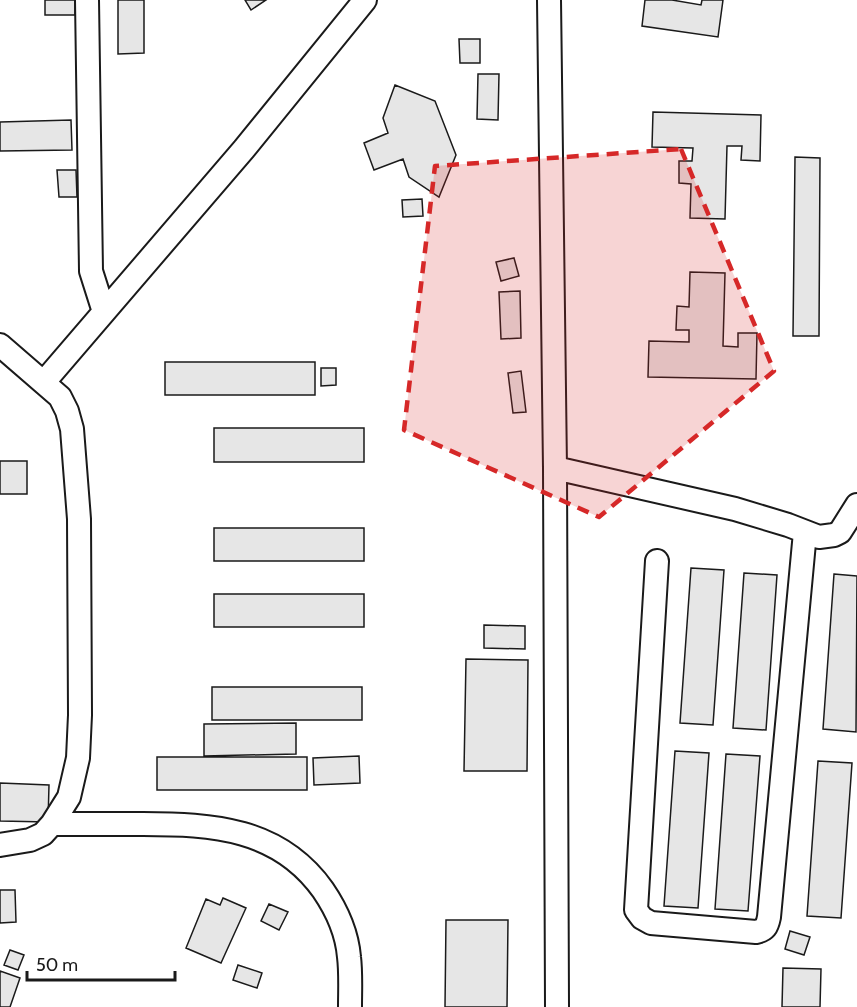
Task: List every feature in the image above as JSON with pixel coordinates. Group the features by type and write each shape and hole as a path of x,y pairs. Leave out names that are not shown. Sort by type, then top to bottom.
{"street":[{"path":"87,0 91,271 104,312"},
{"path":"45,382 244,149 365,0"},
{"path":"549,0 555,468 557,1007"},
{"path":"0,345 60,397 72,429 79,519 81,715 78,758 69,797 43,834 30,840 0,845"},
{"path":"555,468 735,509 819,537 834,535 848,522 857,505"},
{"path":"657,561 636,910 642,918 651,923 756,932 764,930 769,917 805,532"},
{"path":"52,824 192,824 249,834 275,847 296,860 313,877 329,899 342,926 349,956 350,1007"}],"highlighted area":[{"path":"681,149 774,371 599,517 404,430 435,166"}],"building":[{"path":"45,0 75,0 75,15 45,15"},
{"path":"118,0 144,0 144,53 118,54"},
{"path":"245,0 266,0 251,10"},
{"path":"645,0 672,0 701,5 702,0 723,0 718,37 642,26"},
{"path":"459,39 480,39 480,63 460,63"},
{"path":"478,74 499,74 498,120 477,119"},
{"path":"395,85 435,101 456,155 439,197 409,177 403,159 374,170 364,143 388,133 383,118"},
{"path":"653,112 761,115 760,161 741,160 742,146 727,146 725,219 690,218 691,184 679,183 679,161 692,161 693,148 652,147"},
{"path":"71,120 72,150 0,151 0,122"},
{"path":"795,157 820,158 819,336 793,336"},
{"path":"57,170 76,170 77,197 59,197"},
{"path":"422,199 423,216 403,217 402,200"},
{"path":"514,258 519,276 501,281 496,262"},
{"path":"690,272 725,273 723,346 738,347 738,333 757,333 756,379 648,377 649,341 689,342 689,330 676,330 677,306 689,307"},
{"path":"520,291 521,338 501,339 499,292"},
{"path":"165,362 315,362 315,395 165,395"},
{"path":"321,368 336,368 336,385 321,386"},
{"path":"521,371 526,412 513,413 508,373"},
{"path":"214,428 364,428 364,462 214,462"},
{"path":"0,461 27,461 27,494 0,494"},
{"path":"214,528 364,528 364,561 214,561"},
{"path":"691,568 724,570 713,725 680,723"},
{"path":"744,573 777,575 766,730 733,728"},
{"path":"834,574 857,576 856,732 823,729"},
{"path":"214,594 364,594 364,627 214,627"},
{"path":"484,625 525,626 525,649 484,648"},
{"path":"466,659 528,660 527,771 464,771"},
{"path":"212,687 362,687 362,720 212,720"},
{"path":"296,723 296,754 204,756 204,724"},
{"path":"675,751 709,753 698,908 664,906"},
{"path":"726,754 760,756 748,911 715,909"},
{"path":"359,756 360,783 314,785 313,758"},
{"path":"157,757 307,757 307,790 157,790"},
{"path":"818,761 852,763 841,918 807,916"},
{"path":"0,783 49,785 48,822 0,821"},
{"path":"0,890 15,890 16,922 0,923"},
{"path":"223,898 246,908 221,963 186,948 206,899 220,905"},
{"path":"269,904 288,912 279,930 261,921"},
{"path":"446,920 508,920 507,1007 445,1007"},
{"path":"790,931 810,937 804,955 785,949"},
{"path":"10,950 24,955 18,970 4,965"},
{"path":"238,965 262,973 257,988 233,980"},
{"path":"783,968 821,969 820,1007 782,1007"},
{"path":"0,971 20,978 10,1007 0,1007"}]}
